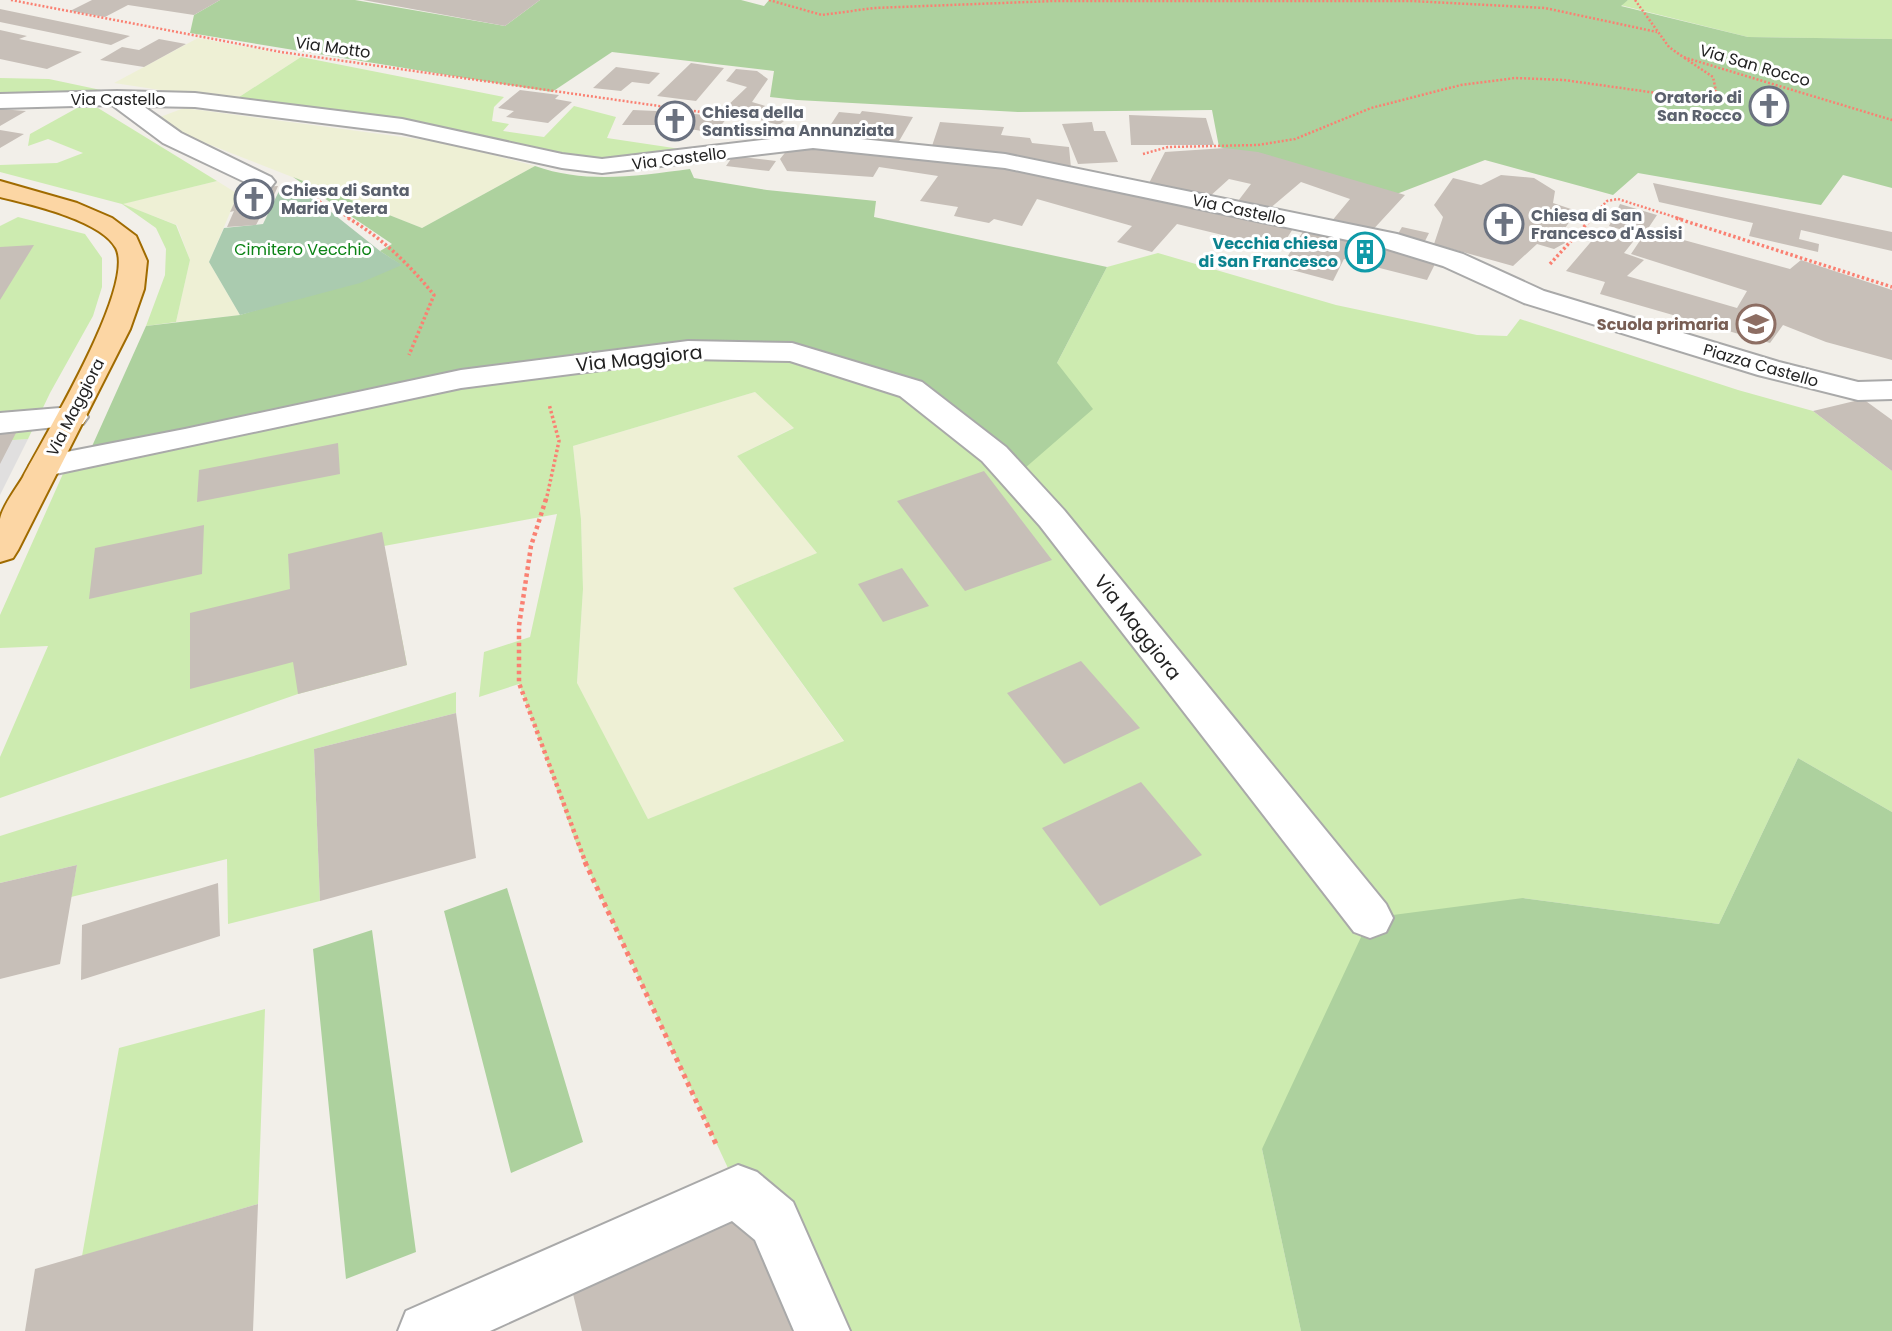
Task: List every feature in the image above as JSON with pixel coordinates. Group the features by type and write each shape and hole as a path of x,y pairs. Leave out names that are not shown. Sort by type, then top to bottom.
{"main road":[{"name":"Via Maggiora","path":"0,189 46,201 109,226 125,241 134,259 127,295 112,335 72,417 0,550"}],"street":[{"name":"Via Castello","path":"0,101 117,98 195,100 402,126 562,161 602,166 813,141 1005,161 1387,240 1453,260 1543,299"},
{"path":"117,98 172,138 262,183"},
{"name":"Piazza Castello","path":"1543,299 1769,369 1858,391 1892,390"},
{"name":"Via Maggiora","path":"46,466 461,380 688,350 792,352 911,389 985,446 1052,518 1370,918"},
{"path":"0,423 72,417"},
{"path":"426,1331 738,1191 774,1221 822,1331"}],"path":[{"name":"Via Motto","path":"11,0 281,52 654,106"},
{"path":"769,0 822,15 874,8 1053,1 1412,1 1545,8 1657,32"},
{"name":"Via San Rocco","path":"1635,0 1669,47 1683,57 1892,120"},
{"path":"1113,183 1124,161 1155,150 1168,147 1258,145 1295,139 1371,108 1461,85 1516,78 1564,80 1678,96 1716,91 1713,77 1683,57"},
{"path":"262,183 293,183 304,187 319,201 362,226 390,247 412,267 434,295 404,366 401,393"},
{"path":"1543,299 1548,266 1608,201 1618,200 1892,287"},
{"path":"533,370 546,396 559,441 550,486 531,546 519,626 519,683 576,843 738,1191"}],"shaded area":[{"path":"28,439 0,495 0,441"}],"green space":[{"path":"220,0 355,0 505,26 540,0 741,0 764,6 769,0 1628,0 1621,6 1748,37 1892,39 1892,188 1843,175 1821,205 1638,173 1613,195 1485,160 1394,195 1219,147 1212,110 1018,112 797,100 770,97 774,71 612,52 552,92 190,33 194,15"},
{"path":"1628,0 1892,0 1892,39 1748,37 1620,5"},
{"path":"198,38 301,57 233,101 114,83"},
{"path":"301,57 504,97 494,107 492,121 509,124 503,131 544,137 574,106 616,117 607,138 707,153 614,165 453,131 233,101"},
{"path":"0,78 49,79 115,93 0,98"},
{"path":"77,108 98,108 217,181 123,204 176,225 190,260 176,322 146,326 165,275 166,249 156,228 122,204 0,172 0,165 57,163 83,153 48,139 28,146 30,134"},
{"path":"184,108 448,143 535,166 422,228 185,135 160,117"},
{"path":"535,166 554,172 592,177 631,176 690,169 694,178 767,190 876,201 874,217 1107,267 1057,363 1093,409 1017,475 911,389 792,352 736,351 467,378 89,453 146,326 240,315 401,265 380,251 392,244 293,177 422,228"},
{"path":"217,181 238,194 209,262 240,315 176,322 190,260 177,225 122,204"},
{"name":"Cimitero Vecchio","path":"301,188 380,251 402,265 360,283 240,315 209,262 224,228 263,224 280,189"},
{"path":"18,217 85,234 102,258 102,287 93,316 28,439 0,441 0,226"},
{"path":"1158,253 1336,305 1477,335 1507,336 1520,319 1738,390 1813,411 1892,471 1892,812 1798,758 1719,924 1523,898 1262,1149 1301,1331 792,1331 749,1213 576,843 519,684 479,697 484,652 530,637 557,514 384,546 407,665 298,694 0,798 0,757 48,646 0,648 0,615 70,458 467,378 688,350 1057,363 1107,267","holes":["755,392 794,428 737,456 817,553 733,588 844,741 648,819 577,683 583,589 581,519 573,446"]},
{"path":"755,392 795,427 737,456 817,553 733,588 844,742 648,819 577,684 583,589 581,519 573,446"},
{"path":"456,692 456,713 314,749 320,901 228,924 227,859 71,897 77,865 0,883 0,836"},
{"path":"1798,758 1892,812 1892,1331 1301,1331 1262,1149 1370,918 1523,898 1719,924"},
{"path":"507,888 583,1142 511,1173 444,911"},
{"path":"372,930 416,1252 346,1279 313,949"},
{"path":"265,1009 258,1204 82,1256 119,1048"}],"building":[{"path":"92,0 220,0 194,15 128,5 105,17 70,11"},
{"path":"363,0 540,0 505,26"},
{"path":"0,9 130,36 111,45 0,22"},
{"path":"0,30 27,36 19,39 82,52 47,69 0,59"},
{"path":"159,39 186,44 144,67 100,60 122,47 139,50"},
{"path":"691,63 724,68 696,101 657,96"},
{"path":"616,67 660,73 649,84 632,82 621,91 593,88"},
{"path":"736,69 757,71 768,79 752,102 793,114 779,125 723,110 747,87 726,81"},
{"path":"520,90 559,95 555,99 572,102 548,123 506,117 514,111 498,108"},
{"name":"Oratorio di San Rocco","path":"1752,96 1785,101 1788,115 1753,110"},
{"path":"0,109 26,111 0,126"},
{"name":"Chiesa della Santissima Annunziata","path":"633,110 727,118 715,133 664,125 622,125"},
{"path":"862,111 913,117 898,143 824,135 839,112 860,114"},
{"path":"1129,115 1206,118 1214,145 1131,145"},
{"path":"940,122 1004,127 1001,135 1030,138 1032,143 1069,147 1071,168 931,149"},
{"path":"1092,122 1094,131 1105,131 1118,162 1078,164 1062,124"},
{"path":"0,130 24,134 0,148"},
{"path":"815,146 954,158 1296,224 1280,249 1177,224 1152,252 1117,242 1132,226 1037,199 1022,226 994,219 989,223 954,216 958,207 920,201 938,176 879,167 873,177 787,171 780,159 788,149"},
{"path":"1225,148 1258,152 1405,195 1369,234 1331,222 1350,199 1301,182 1268,210 1235,205 1251,184 1229,179 1208,198 1148,185 1165,152"},
{"path":"733,156 776,161 769,171 726,166"},
{"name":"Chiesa di San Francesco d'Assisi","path":"1501,175 1534,178 1555,191 1553,203 1577,211 1563,231 1565,243 1554,249 1537,244 1513,266 1434,244 1443,217 1434,205 1453,178 1481,185"},
{"path":"1653,183 1892,232 1892,251 1801,230 1799,239 1819,244 1818,252 1749,236 1753,223 1659,202"},
{"name":"Chiesa di Santa Maria Vetera","path":"278,186 268,209 264,210 256,225 227,227 234,211 230,212 241,188"},
{"path":"1620,204 1657,215 1647,230 1790,269 1801,260 1892,290 1892,360 1826,342 1783,325 1770,343 1600,294 1605,282 1566,271 1601,230 1636,238 1624,253 1644,260 1627,276 1737,308 1747,291 1631,254 1643,236 1609,226"},
{"name":"Vecchia chiesa di San Francesco","path":"1307,225 1439,256 1427,280 1344,259 1333,281 1281,267"},
{"path":"1402,227 1429,233 1423,245 1395,239"},
{"path":"34,245 0,300 0,247"},
{"path":"1863,399 1892,420 1892,471 1813,411"},
{"path":"17,431 0,464 0,432"},
{"path":"338,443 340,474 197,502 199,470"},
{"path":"984,471 1052,560 965,591 897,501"},
{"path":"204,525 202,574 89,599 95,548"},
{"path":"382,532 407,665 298,694 293,662 190,689 190,613 290,589 288,554"},
{"path":"902,568 929,606 883,622 858,584"},
{"path":"1081,661 1140,728 1064,764 1007,693"},
{"path":"456,713 476,858 320,901 314,749"},
{"path":"1141,782 1202,855 1100,906 1042,828"},
{"path":"77,865 60,964 0,979 0,883"},
{"path":"218,883 220,936 81,980 82,925"},
{"path":"258,1204 253,1331 25,1331 35,1269"},
{"path":"749,1213 792,1331 582,1331 573,1294"}],"place":[{"name":"Oratorio di San Rocco","path":"1769,106"},
{"name":"Chiesa della Santissima Annunziata","path":"675,121"},
{"name":"Chiesa di Santa Maria Vetera","path":"254,199"},
{"name":"Chiesa di San Francesco d'Assisi","path":"1504,224"},
{"name":"Vecchia chiesa di San Francesco","path":"1365,252"},
{"name":"Scuola primaria","path":"1756,324"}]}
